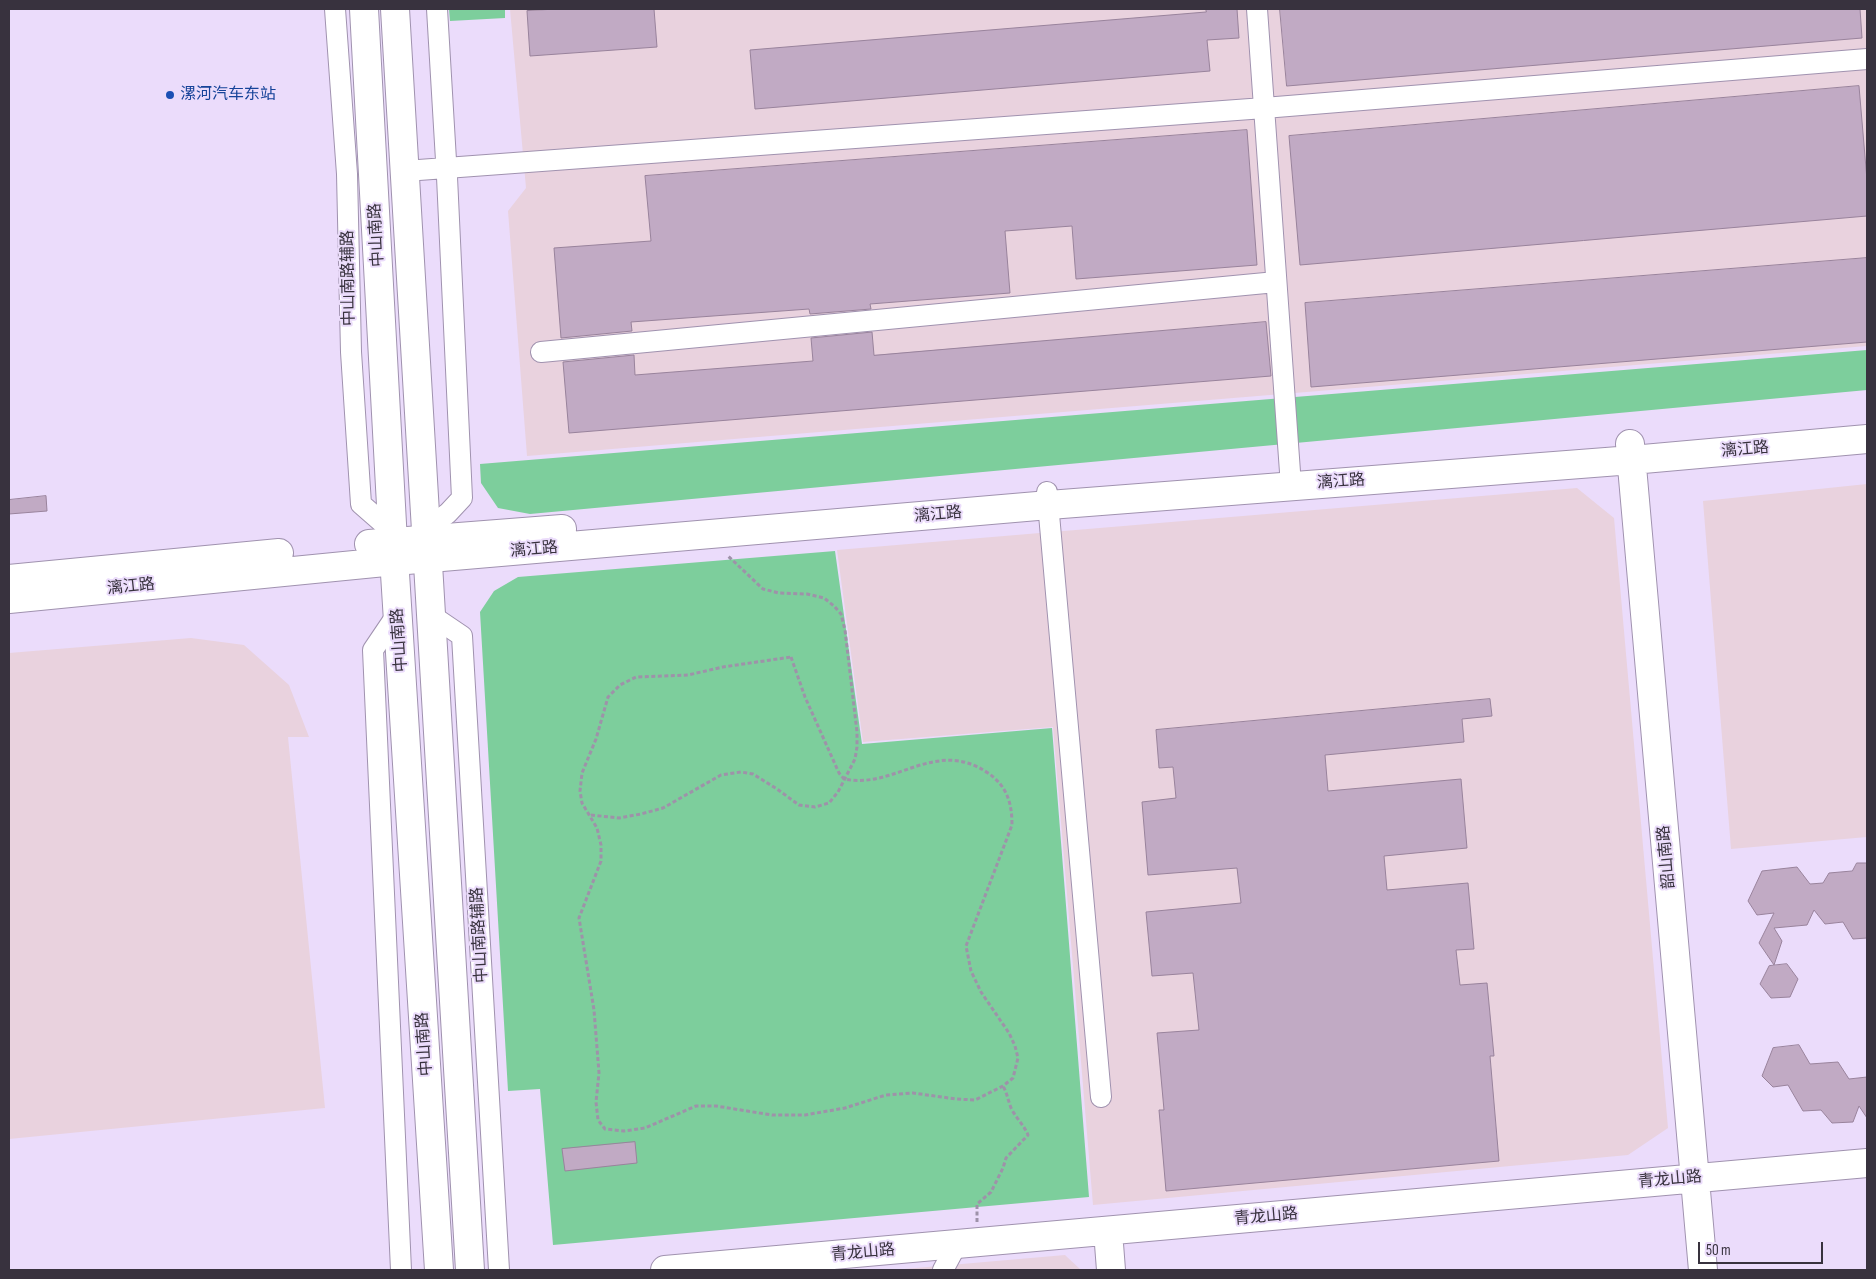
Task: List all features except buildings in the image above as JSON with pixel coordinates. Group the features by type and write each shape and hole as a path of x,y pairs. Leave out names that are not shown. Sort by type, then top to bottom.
{"street":[{"path":"335,9 360,173 1264,108 1867,59"},
{"name":"中山南路","path":"364,9 360,173 394,545 439,1270"},
{"name":"中山南路","path":"396,9 470,1270"},
{"path":"427,543 448,513 462,498 447,168 437,9"},
{"path":"1257,9 1290,472"},
{"path":"541,352 1276,282"},
{"name":"漓江路","path":"9,579 394,545 1048,498 1631,452 1867,422"},
{"name":"漓江路","path":"427,543 720,534 1290,472 1867,439"},
{"name":"韶山南路","path":"1631,452 1703,1270"},
{"path":"1048,498 1100,1097"},
{"name":"漓江路","path":"9,599 394,545"},
{"path":"398,613 373,650 401,1270"},
{"name":"中山南路辅路","path":"431,615 462,636 499,1270"},
{"name":"青龙山路","path":"666,1270 819,1264 967,1244 1867,1163"},
{"path":"1108,1231 1111,1270"},
{"path":"943,1270 967,1244"}],"path":[{"path":"590,815 618,818 641,814 662,808 721,775 741,772 753,774 799,805 815,807 829,803 838,792 855,759 857,732 845,630 841,614 824,598 807,594 779,593 763,589 725,554 720,534"},
{"path":"791,657 805,697 835,764 844,779 857,782 872,780 925,763 954,760 982,769 997,779 1006,792 1012,808 1012,825 966,946 971,971 1015,1046 1018,1058 1013,1078 975,1100 913,1093 886,1095 845,1108 805,1115 772,1115 716,1106 696,1106 645,1128 624,1131 605,1129 598,1120 596,1102 598,1073 594,1010 579,918 601,861 601,846 597,828 582,803 580,791 582,773 596,740 608,697 620,685 636,677 688,675 723,667 791,657"},
{"path":"967,1244 977,1204 991,1192 1006,1158 1028,1135 1025,1126 1017,1118 1011,1107 1010,1098 1002,1086"}],"shaded area":[{"path":"510,9 1867,9 1867,346 527,456 508,211 526,188"},
{"path":"1867,484 1867,837 1731,849 1703,501"},
{"path":"1577,488 1614,518 1668,1128 1628,1155 1093,1205 1053,727 863,742 837,550"},
{"path":"191,638 244,645 289,685 309,737 288,737 325,1108 9,1139 9,653"},
{"path":"1065,1255 1081,1270 893,1270"}],"green space":[{"path":"449,9 505,9 505,18 450,21"},
{"path":"1867,350 1867,390 530,514 498,508 481,483 480,464"},
{"path":"835,551 862,744 1052,728 1089,1197 553,1245 540,1089 508,1091 480,612 494,591 518,577"}],"place":[{"name":"漯河汽车东站","path":"170,95"}]}
